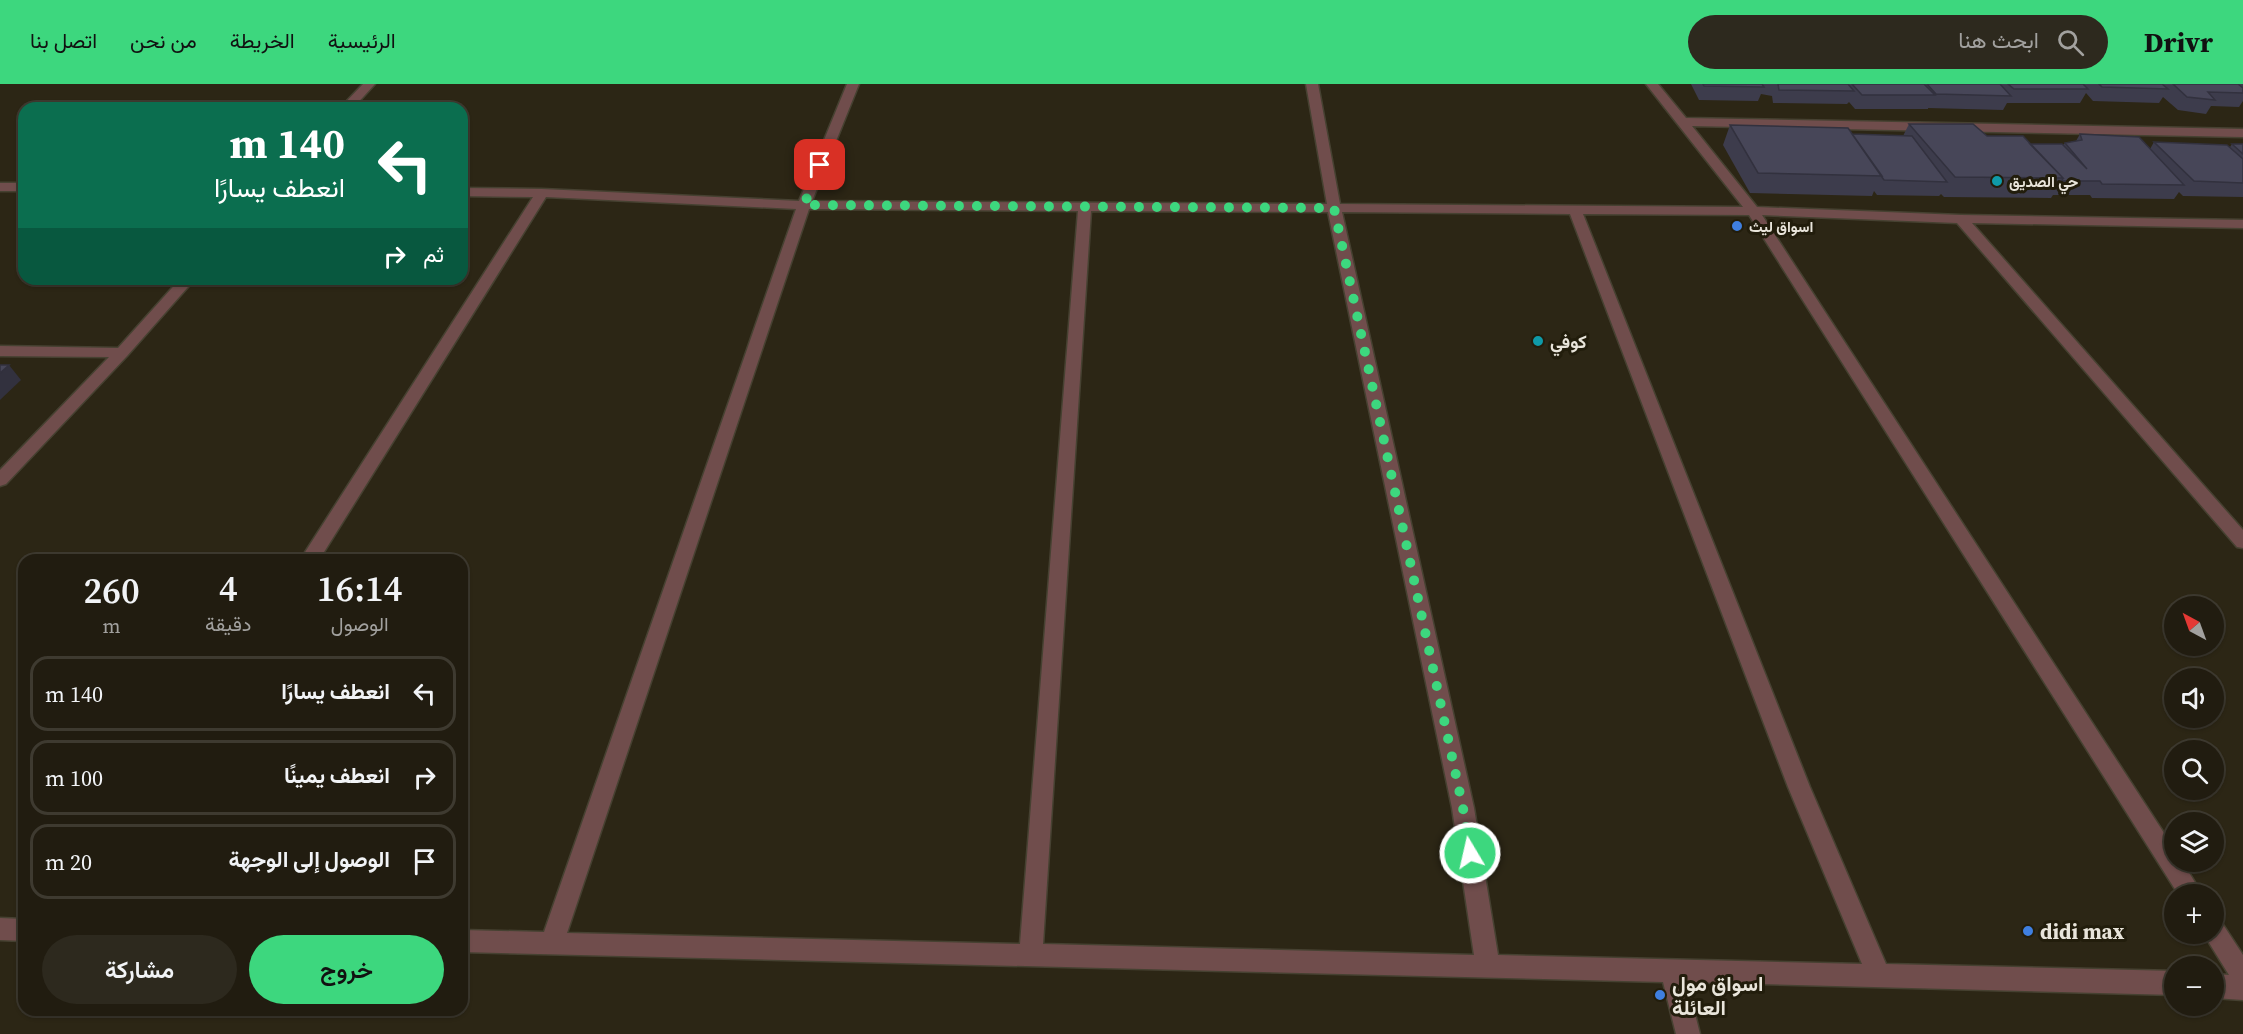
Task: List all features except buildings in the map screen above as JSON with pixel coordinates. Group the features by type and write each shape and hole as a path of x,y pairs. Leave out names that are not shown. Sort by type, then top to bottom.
{"street":[{"path":"352,102 369,84"},
{"path":"552,943 804,205 853,84"},
{"path":"1312,84 1334,208 1463,808 1488,967"},
{"path":"1652,84 1753,211 2185,884"},
{"path":"1682,122 2243,133"},
{"path":"0,187 18,188"},
{"path":"468,192 542,193 804,205 1753,211 1961,219 2236,224 2243,236"},
{"path":"313,554 542,193"},
{"path":"1031,955 1085,207"},
{"path":"1575,210 1795,776 1879,976"},
{"path":"1961,219 2243,542"},
{"path":"0,480 122,353 183,285"},
{"path":"0,351 122,353"},
{"path":"0,929 18,930"},
{"path":"468,941 2164,983"},
{"path":"2222,944 2243,976"},
{"path":"1673,972 1688,1034"},
{"path":"2224,987 2243,988"}],"place":[{"name":"حي الصديق","path":"1997,181"},
{"name":"اسواق ليث","path":"1737,226"},
{"name":"كوفي","path":"1538,341"},
{"name":"didi max","path":"2028,931"},
{"name":"اسواق مول العائلة","path":"1660,995"}],"route":[{"path":"820,165 804,205 1334,208 1463,808 1470,853"}]}
